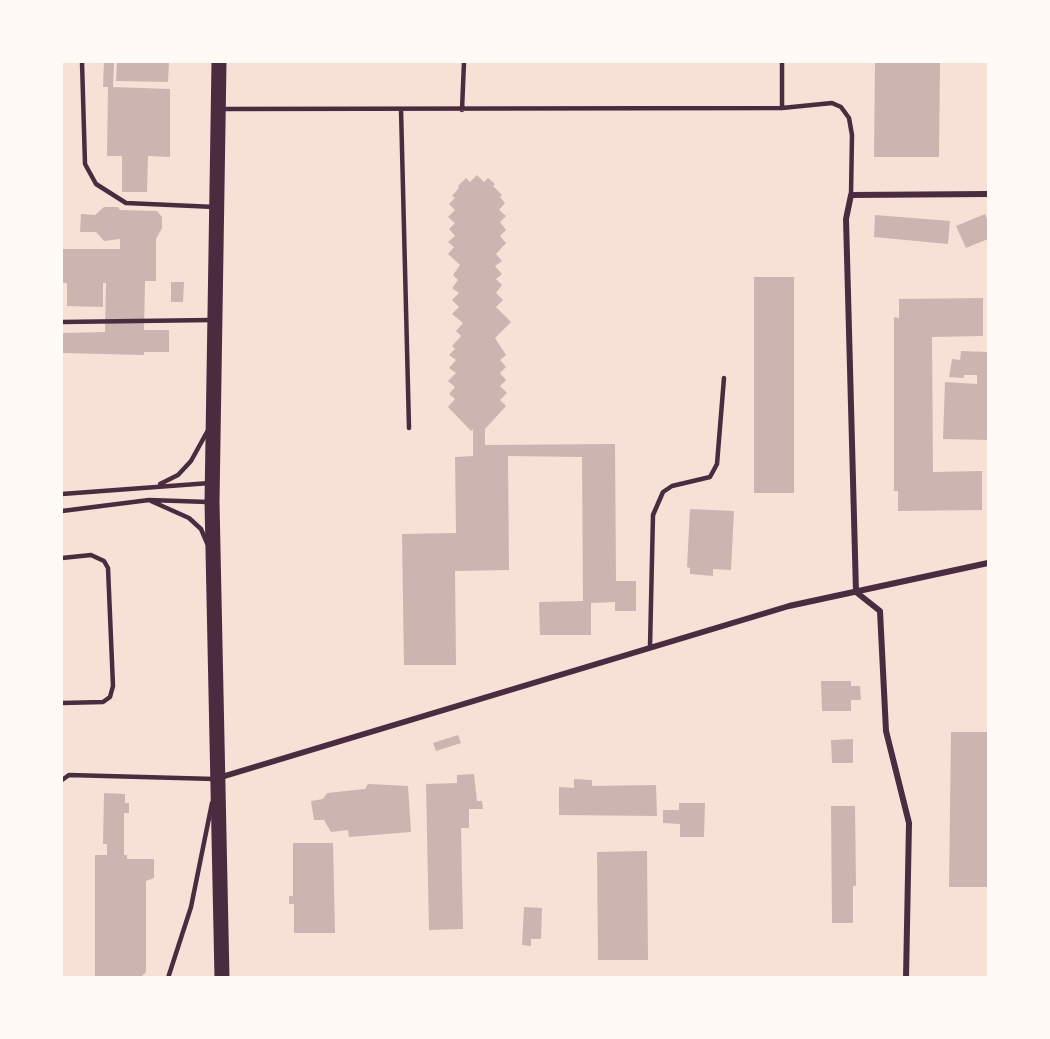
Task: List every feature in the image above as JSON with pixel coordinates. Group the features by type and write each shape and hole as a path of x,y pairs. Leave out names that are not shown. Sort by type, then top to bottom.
{"main road":[{"path":"219,62 212,502 216,779 222,978"}],"street":[{"path":"906,978 909,823 886,731 880,611 856,591 846,219 851,195 988,194"},
{"path":"216,779 789,606 988,562"}],"lane":[{"path":"82,62 85,164 96,184 126,202 217,207"},
{"path":"462,110 464,62"},
{"path":"782,62 782,108"},
{"path":"219,110 782,108 831,103 841,107 849,118 852,135 851,195"},
{"path":"400,109 409,428"},
{"path":"62,322 215,320"},
{"path":"650,647 653,515 663,492 672,486 710,477 717,464 724,378"},
{"path":"155,486 178,475 191,461 214,422"},
{"path":"62,494 213,483"},
{"path":"149,500 189,518 201,529 213,555"},
{"path":"62,511 149,500 212,502"},
{"path":"62,558 91,555 104,561 108,568 113,686 110,697 104,702 62,703"},
{"path":"62,780 69,776 216,779 192,907 168,978"}],"building":[{"path":"104,62 114,62 113,87 170,89 170,157 148,156 147,192 122,192 122,156 107,156 108,87 103,87"},
{"path":"117,62 169,62 168,82 116,81"},
{"path":"875,62 940,62 939,157 874,157"},
{"path":"477,175 484,182 488,178 495,184 493,186 502,195 500,197 505,203 499,210 506,216 500,222 506,230 500,236 506,243 496,254 502,261 495,266 502,274 496,279 502,285 496,293 503,300 496,307 511,322 495,338 506,355 500,360 506,367 500,373 506,380 500,386 507,393 500,400 506,406 485,429 485,445 615,444 616,581 636,581 636,611 615,611 615,602 591,603 591,635 540,635 539,602 583,601 582,457 508,456 509,570 455,571 456,665 404,665 402,534 456,533 455,457 473,456 473,429 471,431 448,407 455,399 449,394 455,387 448,381 456,373 449,368 456,360 449,355 455,349 452,346 461,336 456,331 463,323 452,314 459,307 452,300 459,293 452,288 458,280 453,275 460,265 448,254 454,247 448,242 455,236 449,229 455,223 448,217 455,210 449,204 455,198 452,196 459,188 458,186 466,178 470,182"},
{"path":"104,207 157,211 162,217 162,228 156,239 156,281 145,281 144,330 169,330 169,352 144,352 144,355 62,353 62,333 105,332 106,283 103,283 103,307 67,306 67,283 62,283 62,249 120,249 120,239 104,241 96,232 80,232 81,214 95,215"},
{"path":"985,214 988,222 988,239 966,248 956,226"},
{"path":"875,215 950,221 948,244 874,237"},
{"path":"754,277 794,277 794,493 754,493"},
{"path":"171,282 184,282 183,302 171,302"},
{"path":"983,298 983,336 932,337 933,472 982,471 982,510 898,511 898,491 894,491 894,317 899,318 899,299"},
{"path":"961,351 988,352 988,440 943,439 945,382 977,384 977,375 964,375 964,378 949,377 952,359 960,360"},
{"path":"690,509 734,511 731,570 713,569 713,576 690,574 690,568 687,567"},
{"path":"821,681 851,681 851,686 860,686 861,700 851,700 851,711 822,711"},
{"path":"951,732 988,732 988,887 949,887"},
{"path":"458,735 461,743 436,751 433,743"},
{"path":"853,739 853,763 832,763 831,740"},
{"path":"474,774 477,801 482,801 483,809 469,809 469,828 461,828 463,929 429,930 426,784 457,783 457,775"},
{"path":"574,779 592,780 592,786 656,785 657,816 559,815 559,787 574,788"},
{"path":"368,784 408,786 411,832 349,837 348,830 331,832 324,820 314,820 311,801 323,799 327,793 365,789"},
{"path":"104,793 125,794 125,803 129,803 129,813 124,813 124,855 127,855 127,859 154,859 154,878 146,881 146,972 140,978 95,978 95,855 107,855 107,844 103,844"},
{"path":"679,803 705,803 704,837 680,837 680,824 663,823 663,810 679,810"},
{"path":"831,806 855,806 856,886 853,886 853,923 832,923"},
{"path":"293,843 333,843 335,933 294,933 294,904 289,904 289,896 293,896"},
{"path":"647,851 648,960 598,960 597,852"},
{"path":"524,907 542,908 541,939 531,939 531,946 522,945"}]}
